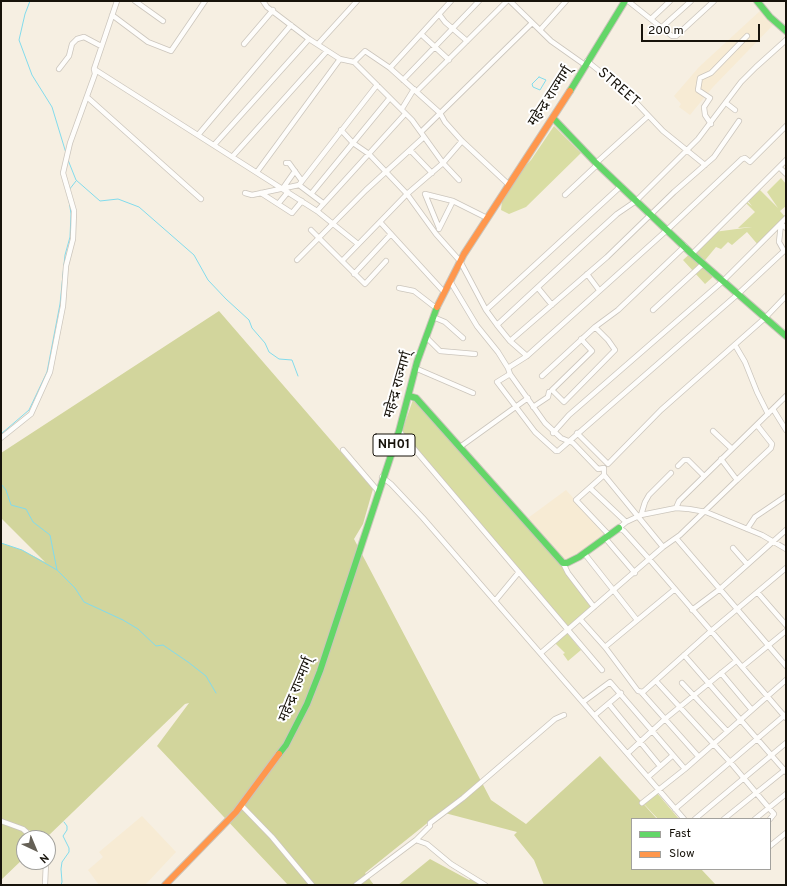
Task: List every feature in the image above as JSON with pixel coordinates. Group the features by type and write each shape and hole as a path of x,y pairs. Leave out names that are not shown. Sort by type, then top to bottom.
{"main road":[{"name":"महेन्द्र राज्मार्ग्","path":"165,885 241,804 286,745 307,704 322,664 409,396 415,368 436,308 460,261 508,184 553,118 625,1"},
{"path":"757,1 786,31"},
{"path":"553,118 597,164 692,254 786,336"},
{"path":"409,396 416,398 563,563 567,563 584,553 619,528"}],"street":[{"path":"1,438 31,414 50,372 63,306 66,266 73,239 74,211 68,185 63,173 70,143 95,74 94,69 117,1"},
{"path":"135,1 163,21"},
{"path":"112,15 148,42 171,51 205,1"},
{"path":"263,1 267,7 273,10 309,39 340,60 354,62 377,85 389,100 412,120 443,163 459,180"},
{"path":"318,44 357,1"},
{"path":"390,68 451,1"},
{"path":"403,80 479,1"},
{"path":"403,108 415,90 449,60 507,1"},
{"name":"STREET","path":"510,1 532,23 563,50 586,63 629,95 648,116 686,151 705,165"},
{"path":"540,30 566,1"},
{"path":"628,1 672,36 676,36 714,1"},
{"path":"651,19 670,1"},
{"path":"662,28 691,1"},
{"path":"244,44 273,10"},
{"path":"439,14 467,41"},
{"path":"296,260 410,150 440,113 532,23"},
{"path":"198,135 291,25"},
{"path":"421,34 449,60"},
{"path":"711,124 705,115 704,107 710,98 698,90 700,78 711,73 748,36"},
{"path":"59,69 70,56 72,44 77,39 84,37 101,46"},
{"path":"214,145 309,39"},
{"path":"497,325 594,235 618,214 636,201 711,124 756,66 786,40"},
{"path":"232,157 327,51"},
{"path":"354,62 365,51 390,68 440,113 445,122 462,141 508,184"},
{"path":"257,172 340,60"},
{"path":"94,69 302,201 333,223 358,244"},
{"path":"245,193 252,195 301,183 377,85"},
{"path":"87,97 201,199"},
{"path":"311,194 389,100"},
{"path":"726,103 735,110"},
{"path":"317,211 405,114"},
{"path":"565,195 648,116"},
{"path":"510,341 587,274 705,165 714,156 739,121"},
{"path":"508,368 527,356 667,230 742,159 745,158 750,162 786,126"},
{"path":"341,130 353,143 369,154 407,194 436,234 460,261 486,310 497,325 510,341 527,356"},
{"path":"342,262 407,194 443,163 462,141"},
{"path":"410,150 432,172"},
{"path":"692,254 786,160"},
{"path":"286,163 289,163 301,183 311,194 323,203"},
{"path":"779,167 786,174"},
{"path":"282,188 295,171"},
{"path":"486,310 621,186"},
{"path":"261,192 292,213 302,201"},
{"path":"278,204 288,192"},
{"path":"439,228 425,194 453,201 487,218"},
{"path":"436,234 453,201"},
{"path":"554,433 575,410 723,281 786,218"},
{"path":"380,222 444,292"},
{"path":"781,224 786,228"},
{"path":"510,374 497,382 535,432 556,451 738,294 785,251 779,242 781,224"},
{"path":"310,230 364,284 386,261"},
{"path":"354,274 391,234"},
{"path":"542,376 581,339 618,310 685,246"},
{"path":"653,310 703,264"},
{"path":"587,274 600,290"},
{"path":"450,281 477,326 508,368 510,374 533,407 554,433 573,443 598,469 604,468 604,476 640,515 664,547"},
{"path":"399,288 414,291 436,308"},
{"path":"538,288 552,305"},
{"path":"577,433 608,464 661,410 765,318 786,296"},
{"path":"433,317 445,322 463,338"},
{"path":"581,339 592,351 552,390 564,402 615,350 608,340 595,327"},
{"path":"426,337 440,351 475,354"},
{"path":"735,345 745,362 756,392 768,414"},
{"path":"415,368 473,393"},
{"path":"533,407 548,397 549,392"},
{"path":"676,508 678,501 786,396"},
{"path":"460,447 528,398"},
{"path":"773,409 786,430"},
{"path":"542,652 706,512 771,448 772,444 757,425"},
{"path":"398,431 519,572 566,630 602,670"},
{"path":"713,431 732,449"},
{"path":"343,450 378,491"},
{"path":"721,459 737,480"},
{"path":"678,466 684,460 688,460 704,476"},
{"path":"640,515 649,495 671,473"},
{"path":"604,476 576,500 608,537 634,573"},
{"path":"382,477 391,484 423,518 495,602 542,652 683,818"},
{"path":"590,488 626,522"},
{"path":"747,529 755,517 786,496"},
{"path":"675,809 785,716 650,560 624,531 619,528 626,522 640,515 676,508 706,512 774,541 786,549"},
{"path":"692,610 720,589 786,530"},
{"path":"676,538 739,609 767,645 786,666"},
{"path":"732,548 747,564"},
{"path":"584,553 613,591 638,620"},
{"path":"563,563 568,573 594,607"},
{"path":"640,692 656,681 711,631 786,568"},
{"path":"495,602 519,572"},
{"path":"605,647 675,589"},
{"path":"758,593 786,625"},
{"path":"580,619 605,647 640,692 698,756"},
{"path":"742,667 786,630"},
{"path":"684,655 786,770 755,792 725,818"},
{"path":"628,753 652,730 736,661"},
{"path":"721,673 752,710"},
{"path":"642,803 685,769 786,680"},
{"path":"656,681 679,708 731,763 774,814 771,818"},
{"path":"583,702 610,682 652,730 672,756 685,769"},
{"path":"682,683 727,732"},
{"path":"595,715 620,693"},
{"path":"609,704 660,766"},
{"path":"356,885 416,840 430,826 430,823 463,798 555,719 564,715"},
{"path":"696,818 786,743"},
{"path":"648,777 672,756"},
{"path":"756,818 786,794"},
{"path":"241,804 312,885"},
{"path":"1,821 25,830"},
{"path":"771,845 786,833"},
{"path":"416,840 427,844 451,864 485,885"},
{"path":"45,885 46,870"}],"shaded area":[{"path":"761,10 775,23 713,87 690,115 679,107 681,104 674,96 699,67"},
{"path":"566,490 607,535 577,556 566,560 528,518"},
{"path":"142,816 176,852 145,885 99,885 88,870 103,857 99,852"}],"green space":[{"path":"554,126 581,153 526,207 509,214 501,210 502,201 523,168 531,160"},
{"path":"781,178 786,184 786,206 780,211 786,218 759,246 747,232 732,245 728,242 721,249 716,247 701,265 715,275 705,284 683,260 714,232 752,227 738,228 755,212 746,203 747,202 752,206 748,201 760,190 778,208 767,192"},
{"path":"219,311 373,489 363,524 354,539 491,800 526,824 600,756 656,818 631,818 631,870 702,870 716,885 544,885 534,860 514,835 517,832 441,812 365,873 374,885 288,885 157,746 189,703 185,704 54,830 29,830 22,827 26,830 16,830 16,866 1,880 1,543 22,550 45,562 1,518 1,453"},
{"path":"414,397 594,605 567,629 402,431"},
{"path":"567,633 581,650 568,661 563,654 565,653 555,643"},
{"path":"657,793 678,818 657,818 644,804"},
{"path":"430,859 469,880 472,878 484,885 398,885"}],"waterway":[{"path":"30,1 25,14 19,40 32,75 52,107 66,153"},
{"path":"539,77 546,80 540,90 533,87 532,84 539,77"},
{"path":"68,160 76,180 100,201 118,199 139,207 194,255 208,280 249,320 252,328 265,343 269,352 279,359 292,360 298,376"},
{"path":"69,190 76,181"},
{"path":"1,434 29,410 47,372 60,304 65,255 70,237 71,214 69,200"},
{"path":"1,484 6,490 11,505 26,509 33,522 50,535 57,570 75,588 84,602 123,620 138,629 156,646 163,645 188,662 206,676 216,693"},
{"path":"1,543 22,550 57,570"},
{"path":"61,885 62,862 69,852 69,848 63,836 67,830 67,826 64,822"}],"traffic: fast":[{"path":"570,91 625,1"},
{"path":"757,1 770,17 786,31"},
{"path":"553,118 596,163 692,254 786,336"},
{"path":"279,754 286,745 307,704 320,671 399,431 417,362 437,307"},
{"path":"409,396 416,398 563,563 567,563 579,557 619,528"}],"traffic: slow":[{"path":"437,307 464,254 570,91"},
{"path":"165,885 236,812 279,754"}]}
